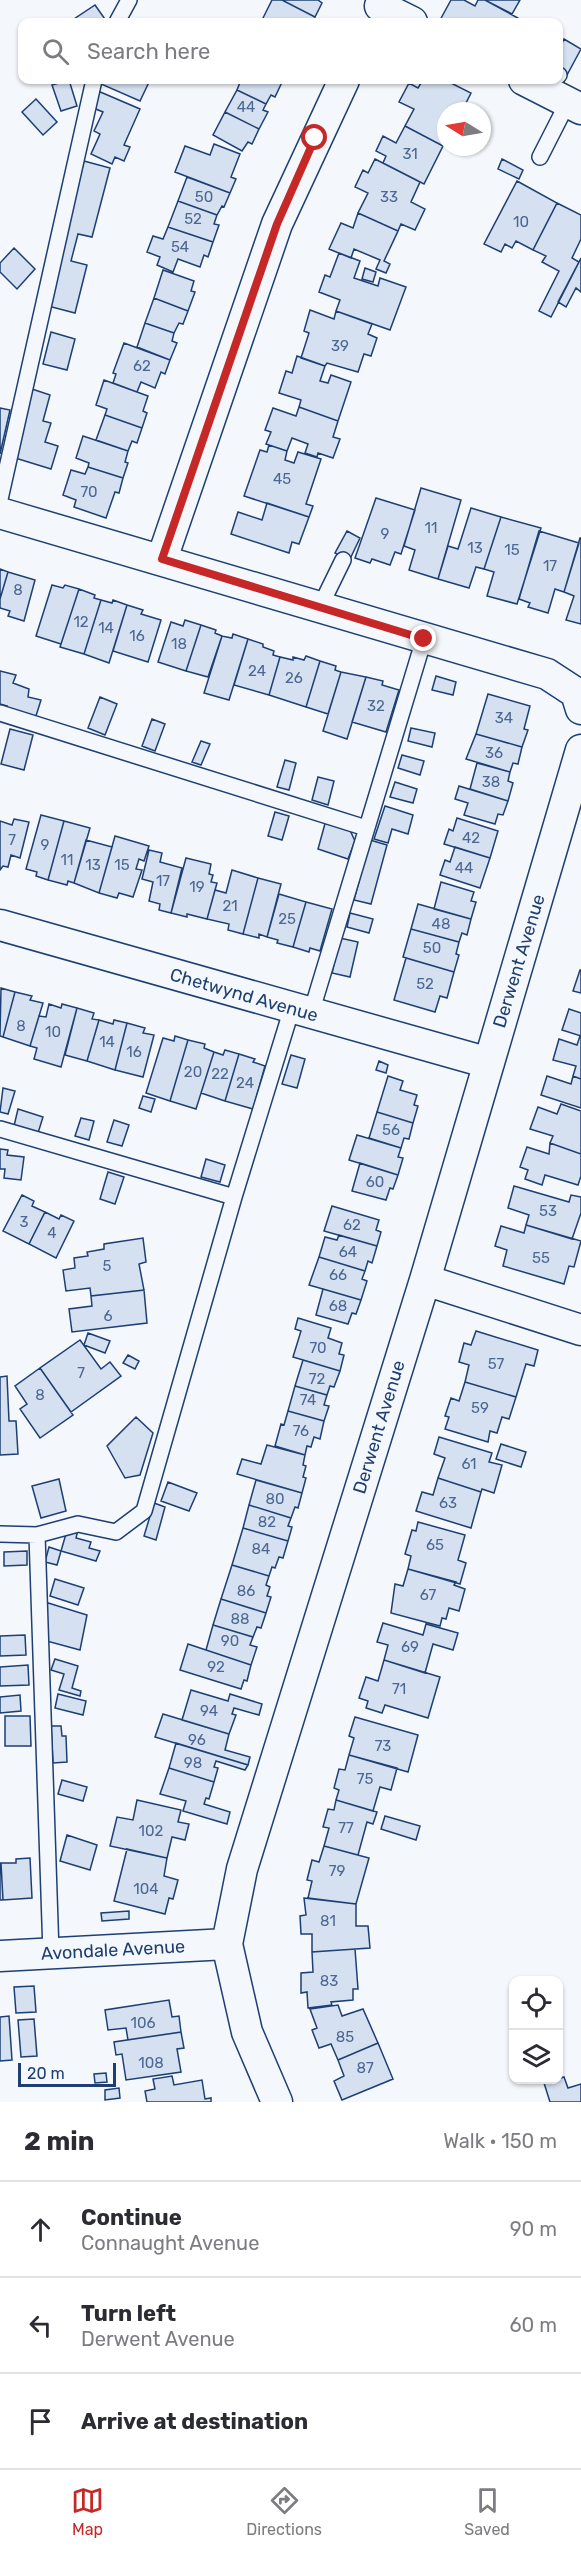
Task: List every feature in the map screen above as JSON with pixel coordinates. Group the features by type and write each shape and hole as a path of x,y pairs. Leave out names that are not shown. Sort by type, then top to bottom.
{"street":[{"path":"378,10 401,18"},
{"path":"162,559 277,224 342,84"},
{"path":"0,513 547,674 576,693 581,708"},
{"name":"Derwent Avenue","path":"277,2102 247,2032 227,1944 242,1869 425,1280 581,750"},
{"name":"Chetwynd Avenue","path":"0,926 489,1063"},
{"path":"425,1280 581,1330"},
{"name":"Avondale Avenue","path":"0,1956 227,1944"}],"lane":[{"path":"119,18 129,0"},
{"path":"0,499 93,84"},
{"path":"540,157 556,87"},
{"path":"320,607 343,560"},
{"path":"0,1534 37,1535 78,1524 116,1532 144,1511 234,1197 366,828 424,639"},
{"path":"0,713 366,828"},
{"path":"0,1129 234,1197"},
{"path":"37,1535 51,1953"}],"building":[{"path":"272,0 282,0 315,17 314,18 263,18"},
{"path":"282,0 318,0 322,3 315,17"},
{"path":"451,0 464,0 475,6 478,0 485,0 518,18 441,18"},
{"path":"485,0 520,0 512,14"},
{"path":"95,5 104,18 76,18"},
{"path":"564,39 581,49 567,75 563,73"},
{"path":"70,84 77,106 61,111 52,85"},
{"path":"101,84 148,84 140,101"},
{"path":"239,84 281,84 275,97 271,95 266,104 237,90"},
{"path":"408,84 418,88 420,84 453,84 471,93 466,102 437,102 437,143 405,126 414,109 399,102"},
{"path":"237,90 266,104 263,110 268,112 259,129 225,112"},
{"path":"98,91 140,109 124,145 130,147 124,161 115,157 112,164 91,154 100,134 94,131 103,112 91,107"},
{"path":"36,99 57,122 43,135 22,112"},
{"path":"225,112 259,129 252,144 248,142 242,151 213,135"},
{"path":"405,126 437,143 438,156 424,184 383,163 386,156 376,151 383,136 396,143"},
{"path":"214,144 240,154 231,177 236,179 230,193 175,172 185,146 210,155"},
{"path":"375,159 420,182 411,202 425,209 415,230 401,224 398,231 358,213 368,193 355,187 363,170 368,173"},
{"path":"502,159 523,170 519,179 498,169"},
{"path":"84,161 110,168 92,237 78,234 71,261 87,265 75,313 48,306"},
{"path":"187,177 230,193 224,207 222,206 217,215 178,201"},
{"path":"517,181 557,203 533,250 516,241 512,248 505,244 501,252 484,244"},
{"path":"178,201 217,215 214,224 219,225 213,242 168,227"},
{"path":"557,203 581,215 581,239 572,258 579,262 551,317 539,311 559,271 542,262 546,256 533,250"},
{"path":"358,213 398,231 384,261 390,264 386,273 376,269 380,260 354,249 351,258 329,249 341,223 353,228"},
{"path":"168,227 213,242 208,257 204,255 200,267 178,259 173,272 157,265 160,257 147,252 153,236 163,239"},
{"path":"14,248 35,269 17,289 0,272 0,263"},
{"path":"339,253 360,261 354,278 378,286 380,278 406,287 390,330 336,311 340,300 319,292 325,275 330,277"},
{"path":"581,258 581,292 576,288 566,307 558,302"},
{"path":"365,268 376,272 373,282 362,279"},
{"path":"163,270 194,281 191,291 195,292 188,311 154,298"},
{"path":"154,298 188,311 183,324 179,323 174,333 145,323"},
{"path":"310,310 334,319 336,311 372,324 368,334 377,338 371,356 364,354 358,372 327,363 325,366 301,358 309,333 304,331"},
{"path":"145,323 174,333 172,341 177,343 170,360 137,347"},
{"path":"51,332 75,339 67,370 43,364"},
{"path":"124,343 170,360 165,374 161,372 155,388 141,382 137,392 113,383 116,374 113,373"},
{"path":"297,356 325,366 320,381 328,383 331,375 351,382 338,421 299,407 301,400 279,393 286,371 292,373"},
{"path":"104,380 148,396 143,411 147,413 142,428 105,415 107,409 96,405"},
{"path":"32,389 50,395 43,421 51,423 45,442 58,446 51,469 12,457"},
{"path":"299,407 338,421 333,437 340,439 333,458 318,453 317,457 305,453 308,444 292,438 287,451 266,444 271,432 265,430 273,408 296,416"},
{"path":"0,408 10,410 0,454"},
{"path":"105,415 142,428 137,443 132,441 128,451 96,440"},
{"path":"83,436 128,451 125,462 128,463 123,478 88,467 89,463 76,458"},
{"path":"269,445 287,451 285,460 294,463 298,452 321,459 306,504 313,506 309,517 244,496 260,450 267,452"},
{"path":"88,467 123,478 119,493 115,492 106,518 74,507 76,500 63,495 71,470 85,474"},
{"path":"421,488 461,500 438,579 409,570 415,550 404,546"},
{"path":"376,498 415,510 401,554 395,552 390,565 372,559 370,563 355,558"},
{"path":"267,503 309,517 299,544 292,542 289,553 231,534 238,512 262,520"},
{"path":"471,508 501,517 484,569 476,567 469,588 438,579 448,546 458,549"},
{"path":"501,517 541,528 517,604 487,596 494,572 484,569"},
{"path":"347,531 360,538 349,561 335,553"},
{"path":"539,531 579,543 564,592 555,589 548,613 528,607 530,603 519,599"},
{"path":"580,538 581,624 566,620 574,596 564,592"},
{"path":"0,569 8,572 0,599"},
{"path":"8,572 35,580 24,621 8,616 10,611 0,608 0,599"},
{"path":"52,585 63,588 65,585 79,589 61,644 36,636"},
{"path":"79,589 101,600 84,654 60,647"},
{"path":"101,600 112,603 113,600 127,605 109,663 84,654"},
{"path":"127,605 143,610 141,614 161,620 148,662 113,651"},
{"path":"185,620 201,625 186,671 158,662 171,622 183,626"},
{"path":"201,625 216,630 215,633 222,636 208,677 186,671"},
{"path":"233,634 248,639 229,700 204,693 222,636 232,638"},
{"path":"248,639 263,644 263,647 274,651 273,655 280,657 269,695 234,685"},
{"path":"306,656 320,661 306,707 269,695 280,657 304,660"},
{"path":"320,661 336,666 335,670 341,672 328,714 306,707"},
{"path":"0,671 16,675 13,683 29,689 28,697 41,700 35,719 5,709 7,706 0,704"},
{"path":"341,672 366,677 347,739 323,731"},
{"path":"436,676 456,682 453,695 432,690"},
{"path":"366,677 383,681 382,685 399,690 386,732 352,722"},
{"path":"488,694 530,706 524,729 528,730 522,747 476,734"},
{"path":"100,697 117,704 105,735 88,728"},
{"path":"152,719 165,724 155,751 142,746"},
{"path":"411,728 435,733 432,747 408,741"},
{"path":"10,729 33,735 24,770 1,764"},
{"path":"476,734 522,747 518,764 513,763 510,772 466,759"},
{"path":"201,741 210,744 201,765 192,762"},
{"path":"402,755 424,761 420,775 398,768"},
{"path":"285,760 296,763 289,790 277,787"},
{"path":"477,763 510,772 508,781 513,783 508,801 470,789"},
{"path":"318,777 334,781 328,805 312,800"},
{"path":"395,782 417,789 413,803 390,797"},
{"path":"459,786 508,801 503,815 498,814 495,824 464,815 468,803 455,799"},
{"path":"385,806 413,815 408,834 392,829 388,843 374,839"},
{"path":"275,812 289,816 282,840 268,836"},
{"path":"41,815 64,821 48,880 36,876 37,872 26,869"},
{"path":"457,818 498,831 490,858 444,844 449,829 453,831"},
{"path":"14,819 29,822 20,858 11,855 8,867 3,866 0,870 0,821 12,825"},
{"path":"326,820 348,826 355,841 348,859 318,849"},
{"path":"64,821 90,828 74,883 68,881 67,885 48,880"},
{"path":"115,836 149,846 144,861 139,859 136,869 142,870 133,897 119,893 117,898 99,893"},
{"path":"86,840 112,847 99,893 74,883"},
{"path":"370,840 387,845 371,904 354,900"},
{"path":"455,847 490,858 480,888 440,875 445,860 450,862"},
{"path":"149,850 162,853 160,862 182,868 171,913 159,910 160,904 149,901 153,882 142,879"},
{"path":"186,858 211,864 209,874 213,875 211,882 217,883 207,919 171,913"},
{"path":"232,870 258,878 243,934 228,930 229,924 207,919 215,890 226,893"},
{"path":"258,878 281,884 267,937 259,934 259,938 243,934"},
{"path":"441,882 474,892 471,901 476,902 471,919 434,909"},
{"path":"279,894 306,902 293,947 277,943 278,940 267,937"},
{"path":"306,902 332,909 320,951 310,948 309,952 293,947"},
{"path":"418,904 471,919 467,935 462,933 459,942 411,929"},
{"path":"350,913 373,919 369,933 347,927"},
{"path":"411,929 459,942 456,954 459,955 454,972 403,957"},
{"path":"340,938 358,942 350,977 332,973"},
{"path":"406,958 454,972 447,998 440,996 435,1012 394,1000"},
{"path":"581,970 581,993 573,991"},
{"path":"1,988 15,992 3,1037 0,1036"},
{"path":"15,992 32,996 30,1000 43,1003 30,1046 3,1037"},
{"path":"49,1004 61,1008 62,1004 77,1008 61,1067 34,1059 37,1048 30,1046 39,1016 46,1017"},
{"path":"77,1008 94,1013 92,1019 99,1020 87,1061 65,1055"},
{"path":"569,1009 581,1013 581,1036 562,1030"},
{"path":"99,1020 113,1024 114,1020 127,1023 115,1070 87,1061"},
{"path":"127,1023 145,1028 143,1033 154,1035 143,1077 115,1070"},
{"path":"175,1036 188,1040 170,1101 146,1093 163,1038 174,1041"},
{"path":"580,1036 581,1079 573,1076 576,1066 553,1060 559,1039 577,1045"},
{"path":"188,1040 205,1044 204,1048 214,1052 196,1109 170,1101"},
{"path":"225,1050 239,1054 225,1101 201,1093 214,1052 223,1055"},
{"path":"239,1054 255,1059 253,1062 265,1066 253,1109 225,1101"},
{"path":"291,1055 305,1059 297,1088 282,1084"},
{"path":"379,1061 388,1065 386,1073 376,1070"},
{"path":"388,1076 403,1081 400,1090 417,1095 414,1105 418,1106 413,1123 377,1112"},
{"path":"547,1076 571,1084 573,1076 581,1079 581,1108 541,1095"},
{"path":"3,1088 15,1091 8,1114 0,1112"},
{"path":"143,1096 155,1099 151,1112 139,1108"},
{"path":"561,1104 581,1111 581,1154 550,1143 553,1136 530,1129 538,1107 557,1114"},
{"path":"18,1109 43,1117 38,1133 14,1126"},
{"path":"377,1112 413,1123 409,1139 404,1138 401,1148 369,1138"},
{"path":"81,1118 94,1121 89,1140 75,1136"},
{"path":"114,1120 129,1125 122,1146 107,1142"},
{"path":"357,1135 401,1148 398,1157 403,1158 398,1175 349,1160"},
{"path":"550,1143 581,1154 581,1176 578,1185 545,1175 542,1185 525,1179 528,1170 520,1167 527,1147 549,1154"},
{"path":"0,1149 8,1150 7,1155 24,1157 21,1180 4,1178 5,1169 0,1169"},
{"path":"206,1159 225,1165 220,1182 201,1177"},
{"path":"360,1163 398,1175 386,1200 352,1191"},
{"path":"108,1172 124,1177 115,1204 100,1199"},
{"path":"514,1186 569,1202 571,1195 581,1197 581,1213 572,1239 526,1225 529,1215 508,1208"},
{"path":"22,1195 34,1201 32,1206 45,1212 29,1244 3,1231"},
{"path":"332,1206 379,1220 376,1230 381,1232 377,1246 324,1231"},
{"path":"45,1212 59,1219 61,1215 74,1221 56,1258 29,1244"},
{"path":"526,1225 581,1241 574,1267 569,1266 564,1284 503,1266 507,1250 495,1246 501,1226 524,1233"},
{"path":"339,1235 377,1246 372,1263 368,1261 365,1271 319,1257 325,1237 337,1240"},
{"path":"143,1238 146,1262 139,1264 144,1290 91,1296 90,1288 66,1291 63,1270 75,1268 74,1258 88,1256 87,1252 104,1249 104,1244"},
{"path":"319,1257 365,1271 362,1279 367,1281 361,1300 309,1285"},
{"path":"323,1289 361,1300 356,1314 352,1313 348,1324 316,1315"},
{"path":"144,1290 147,1323 72,1332 69,1309 92,1306 91,1296"},
{"path":"298,1318 331,1328 328,1338 342,1343 339,1354 344,1355 340,1371 293,1357 301,1331 295,1329"},
{"path":"476,1331 538,1350 534,1366 526,1364 516,1397 465,1382 469,1365 459,1362 464,1343 471,1345"},
{"path":"88,1333 110,1341 105,1353 84,1345"},
{"path":"80,1340 101,1369 110,1362 121,1376 71,1412 40,1368"},
{"path":"128,1355 139,1361 135,1369 123,1363"},
{"path":"303,1360 340,1371 334,1387 330,1386 327,1395 295,1386"},
{"path":"40,1368 73,1415 40,1438 20,1409 27,1404 15,1386"},
{"path":"7,1376 9,1421 16,1421 18,1454 0,1455 0,1377"},
{"path":"465,1382 516,1397 509,1419 502,1417 497,1433 490,1431 488,1442 445,1429 449,1417 445,1416 451,1398 459,1401"},
{"path":"295,1386 327,1395 324,1405 329,1406 324,1421 288,1411"},
{"path":"288,1411 324,1421 320,1439 314,1437 311,1447 307,1446 305,1455 275,1446 281,1424 284,1425"},
{"path":"136,1417 153,1433 140,1475 125,1478 107,1446"},
{"path":"439,1437 492,1453 489,1462 502,1465 494,1493 482,1489 481,1492 438,1478 445,1458 434,1454"},
{"path":"501,1444 526,1452 521,1467 496,1459"},
{"path":"267,1445 305,1455 303,1465 306,1466 303,1477 306,1478 302,1493 237,1474 242,1459 261,1464"},
{"path":"438,1478 481,1492 471,1528 416,1511 422,1492 433,1495"},
{"path":"59,1479 66,1511 41,1518 32,1486"},
{"path":"256,1480 302,1493 298,1508 295,1507 291,1518 249,1505"},
{"path":"168,1482 197,1493 189,1511 161,1501"},
{"path":"154,1503 165,1507 156,1540 144,1536"},
{"path":"249,1505 291,1518 288,1526 292,1527 288,1541 243,1528"},
{"path":"418,1522 465,1535 458,1560 466,1563 460,1584 408,1569 411,1556 405,1554 412,1530 416,1531"},
{"path":"68,1527 78,1530 76,1538 91,1542 89,1548 100,1551 96,1561 61,1551"},
{"path":"243,1528 288,1541 283,1558 279,1557 269,1576 232,1565"},
{"path":"49,1547 61,1551 57,1565 45,1562"},
{"path":"27,1551 27,1565 4,1566 4,1552"},
{"path":"232,1565 269,1576 266,1585 270,1587 267,1596 271,1597 266,1613 221,1599"},
{"path":"408,1569 456,1582 454,1585 465,1589 459,1611 449,1608 446,1619 442,1618 440,1626 391,1613 395,1584 403,1586"},
{"path":"55,1579 84,1588 78,1605 50,1596"},
{"path":"221,1599 266,1613 261,1628 257,1627 253,1637 213,1625"},
{"path":"45,1602 87,1615 80,1650 43,1640"},
{"path":"383,1623 423,1635 426,1624 458,1633 453,1650 433,1644 425,1673 384,1660 388,1645 377,1642"},
{"path":"213,1625 253,1637 250,1645 257,1647 251,1665 206,1650"},
{"path":"25,1635 26,1655 0,1656 0,1636"},
{"path":"188,1644 251,1665 247,1681 244,1680 241,1689 180,1670"},
{"path":"55,1659 78,1666 72,1688 81,1691 80,1696 59,1690 64,1674 51,1670"},
{"path":"384,1660 440,1677 428,1718 385,1705 382,1713 366,1708 368,1701 359,1698 366,1677 378,1681"},
{"path":"28,1665 29,1685 0,1686 0,1667"},
{"path":"191,1690 228,1701 230,1694 262,1704 259,1715 234,1708 232,1714 236,1715 229,1734 182,1720"},
{"path":"58,1694 86,1701 83,1715 55,1708"},
{"path":"20,1695 21,1711 0,1713 0,1697"},
{"path":"163,1714 229,1734 225,1750 250,1757 248,1765 155,1737"},
{"path":"5,1716 30,1716 31,1746 5,1746"},
{"path":"355,1717 418,1735 408,1772 349,1755 354,1738 349,1736"},
{"path":"51,1726 61,1726 62,1736 66,1736 67,1762 53,1763"},
{"path":"176,1743 248,1765 245,1770 216,1761 214,1767 218,1768 214,1782 169,1768"},
{"path":"349,1755 397,1768 391,1790 380,1787 373,1811 336,1800 339,1790 334,1788 339,1769 345,1770"},
{"path":"169,1768 214,1782 209,1799 206,1798 204,1804 230,1812 227,1824 183,1811 186,1801 160,1794"},
{"path":"62,1780 87,1787 83,1801 58,1794"},
{"path":"137,1800 181,1810 178,1822 189,1824 185,1840 172,1837 167,1858 110,1846 117,1817 133,1820"},
{"path":"336,1800 377,1812 373,1824 367,1822 358,1855 324,1846 329,1828 323,1827 328,1809 334,1810"},
{"path":"385,1816 420,1826 416,1840 381,1829"},
{"path":"67,1835 97,1845 90,1870 60,1861"},
{"path":"324,1846 369,1858 356,1904 308,1898 312,1881 307,1880 312,1860 319,1862"},
{"path":"127,1849 167,1858 164,1876 178,1880 173,1899 169,1898 165,1914 114,1901"},
{"path":"30,1858 32,1898 3,1900 1,1863 16,1863 16,1859"},
{"path":"1,1863 3,1900 0,1900"},
{"path":"304,1898 356,1904 356,1926 368,1926 370,1948 312,1952 312,1934 301,1934 300,1916 306,1915"},
{"path":"129,1911 129,1919 102,1921 101,1913"},
{"path":"355,1949 358,1989 353,1989 353,2000 331,2002 332,2005 308,2008 307,1992 301,1993 301,1973 313,1972 312,1952"},
{"path":"34,1986 36,2012 16,2013 14,1987"},
{"path":"169,2000 172,2017 179,2016 181,2032 128,2040 126,2028 108,2030 105,2010"},
{"path":"338,2005 342,2016 363,2009 378,2043 338,2060 331,2044 319,2048 312,2030 317,2028 310,2009"},
{"path":"9,2016 12,2060 0,2061 0,2017"},
{"path":"34,2019 37,2056 21,2057 18,2020"},
{"path":"181,2032 184,2048 177,2049 181,2072 126,2080 122,2054 116,2055 114,2042"},
{"path":"378,2043 393,2079 342,2100 334,2081 344,2076 338,2060"},
{"path":"106,2073 107,2082 95,2083 94,2074"},
{"path":"172,2076 174,2085 202,2080 205,2099 211,2098 211,2102 147,2102 145,2091 155,2089 153,2079"},
{"path":"563,2077 568,2088 581,2084 581,2102 550,2102 544,2084 563,2084"},
{"path":"119,2088 120,2098 105,2100 105,2090"}],"route":[{"path":"315,138 277,224 162,559 424,639"}]}
